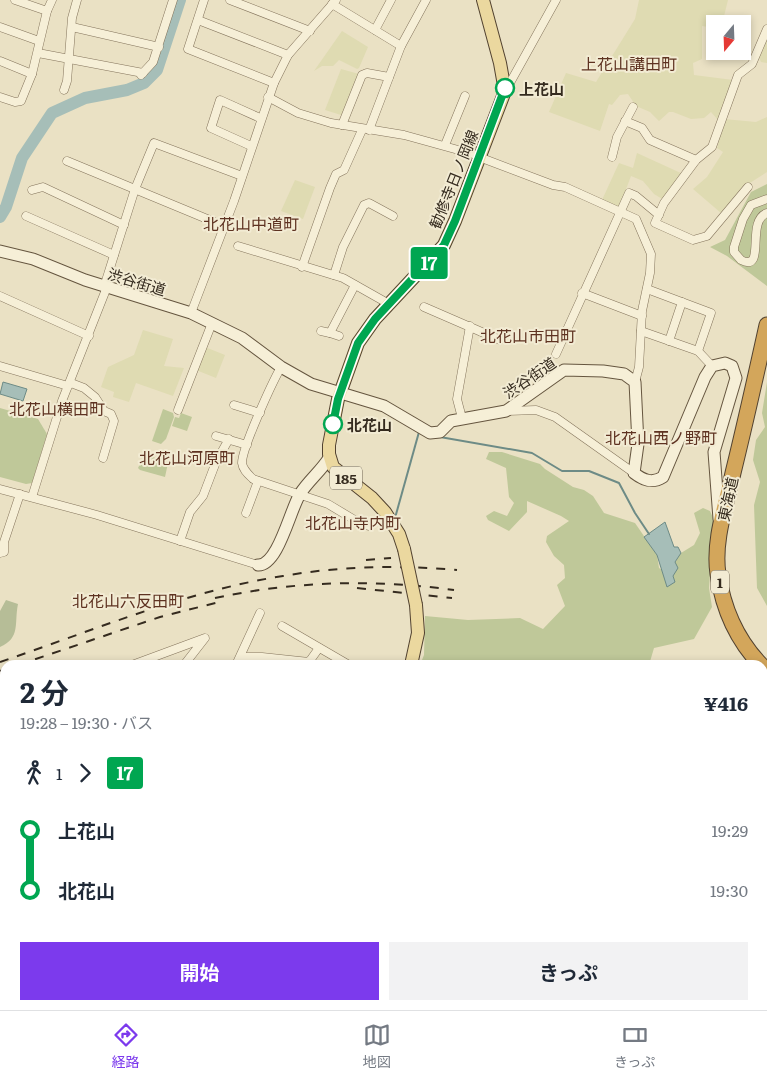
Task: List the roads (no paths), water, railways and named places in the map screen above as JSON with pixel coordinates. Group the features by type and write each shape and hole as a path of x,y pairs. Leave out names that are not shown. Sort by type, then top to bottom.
{"highway":[{"name":"東海道","path":"757,660 741,640 724,602 718,573 717,554 721,530 723,488 767,325"},
{"name":"東海道","path":"767,362 728,520 724,552 732,602 745,630 767,659"}],"main road":[{"path":"483,0 500,62 505,91"},
{"name":"勧修寺日ノ岡線","path":"329,458 331,434 341,394 358,343 389,304 444,245 505,91"},
{"name":"渋谷街道","path":"0,251 33,259 106,287 191,313 242,338 280,367 316,386 384,406 430,433 440,432 451,421 506,411 564,370 590,369 624,374 635,382"},
{"path":"635,382 638,444 634,473 646,480 655,481 663,477 696,395 712,366 725,363 732,366 736,373 732,395 716,443 723,488"},
{"name":"185","path":"258,565 267,563 276,551 299,495 329,458 336,470 372,498 385,512 399,534 416,605 418,633 412,660"}],"street":[{"path":"15,0 46,11"},
{"path":"0,97 15,102 21,101 32,74 38,54 46,11 52,0"},
{"path":"64,90 77,0"},
{"path":"38,54 142,74 153,62 173,0"},
{"path":"204,0 188,50 274,83"},
{"path":"230,0 310,31"},
{"path":"375,30 391,0"},
{"path":"302,267 336,174 344,170 366,130 401,46 426,0"},
{"path":"505,91 556,0"},
{"path":"191,313 242,176 260,118 288,55 334,2 401,46"},
{"path":"198,20 288,55"},
{"path":"0,27 39,41"},
{"path":"72,27 158,47"},
{"path":"748,187 707,236 693,240 655,223 664,203 696,160 712,147 738,75 752,64 767,29"},
{"path":"0,61 32,74"},
{"path":"342,126 362,75 367,73 389,77"},
{"path":"445,146 465,96"},
{"path":"268,97 298,113 342,126 404,135 480,156 553,185 565,187 636,219 651,254 650,273 642,316 638,373 635,382"},
{"path":"251,146 210,128 220,100 260,118"},
{"path":"612,157 617,137 633,107"},
{"path":"625,121 642,128 650,140 696,160"},
{"path":"32,497 69,385 106,287 135,189 154,143 242,176"},
{"path":"67,161 224,226"},
{"path":"32,190 43,188 124,225"},
{"path":"556,354 582,293 622,213 629,193 636,196 659,215"},
{"path":"767,199 756,202 747,210 734,247 734,252 741,260 752,262 758,258 761,244 758,223 763,214 767,213"},
{"path":"334,275 343,247 364,205 370,203 394,216"},
{"path":"26,216 114,255"},
{"path":"238,246 302,267 334,275 389,304"},
{"path":"330,333 355,285"},
{"path":"646,289 711,313 698,351"},
{"path":"582,293 642,316"},
{"path":"0,296 89,336"},
{"path":"669,341 682,302"},
{"path":"424,307 500,340"},
{"path":"178,410 212,323"},
{"path":"462,418 458,400 470,326"},
{"path":"322,331 339,336"},
{"path":"641,331 698,351 712,366"},
{"path":"0,366 84,388 95,397 104,411 110,414 114,421 104,458"},
{"path":"280,367 247,445 243,466 246,473 258,481 328,504 358,522 369,526"},
{"path":"234,405 260,413"},
{"path":"506,411 536,410 555,417 634,473"},
{"path":"216,436 247,445"},
{"path":"180,541 190,512 203,496 216,462 229,439"},
{"path":"246,513 258,481"},
{"path":"0,489 258,565"},
{"path":"0,553 4,552 4,542 20,494"},
{"path":"239,660 260,613"},
{"path":"282,626 340,660"},
{"path":"148,659 205,638 188,660"},
{"path":"310,660 319,648"},
{"path":"241,657 290,660"}],"water":[{"path":"3,382 27,389 23,401 0,394"},
{"path":"665,522 674,547 678,547 681,553 675,562 678,568 673,576 675,582 667,587 657,555 644,537"}],"waterway":[{"path":"0,217 6,207 22,158 52,113 85,98 127,90 144,83 157,70 180,0"},
{"path":"395,518 419,432"},
{"path":"440,437 532,453 562,471 589,471 619,483 649,534"}],"railway":[{"path":"366,560 391,558"},
{"path":"6,660 140,613 211,591 247,583 283,576 348,568 413,567 457,570"},
{"path":"215,598 245,592 304,585 364,583 424,586 454,590"},
{"path":"357,588 452,598"},
{"path":"33,660 160,617 223,601"}],"place":[{"name":"上花山","path":"505,88"},
{"name":"北花山","path":"333,424"}],"district":[{"name":"上花山講田町","path":"629,63"},
{"name":"北花山中道町","path":"251,223"},
{"name":"北花山市田町","path":"528,335"},
{"name":"北花山横田町","path":"57,408"},
{"name":"北花山西ノ野町","path":"661,437"},
{"name":"北花山河原町","path":"187,457"},
{"name":"北花山寺内町","path":"353,522"},
{"name":"北花山六反田町","path":"128,600"}]}
